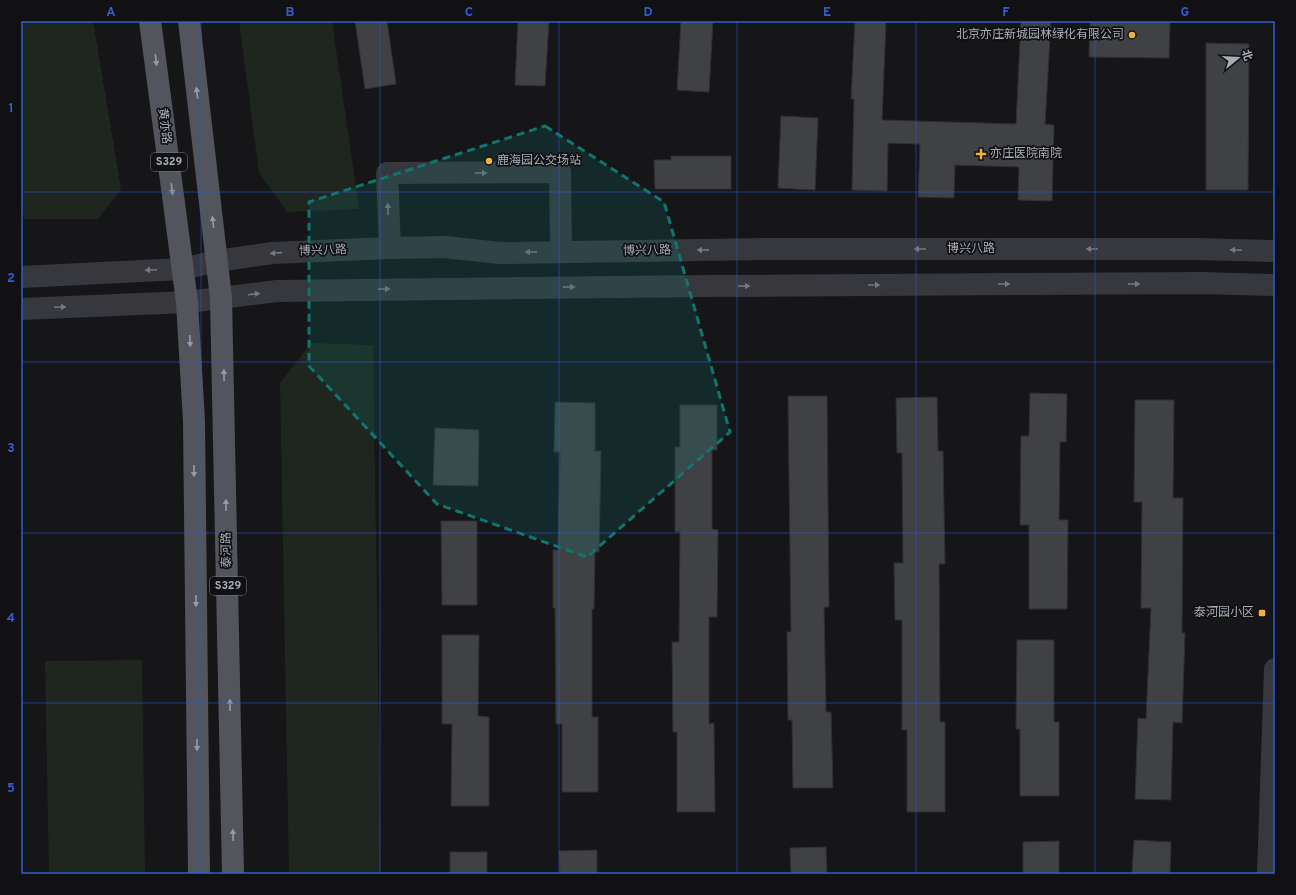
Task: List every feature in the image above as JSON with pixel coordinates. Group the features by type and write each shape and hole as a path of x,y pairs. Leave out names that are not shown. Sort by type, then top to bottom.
{"main road":[{"name":"黄亦路","path":"150,21 187,302"},
{"name":"S329","path":"189,21 221,298"},
{"name":"泰河路","path":"221,298 233,874"},
{"name":"S329","path":"187,302 194,421 199,874"}],"street":[{"path":"390,248 387,173 560,172 561,252"},
{"name":"博兴八路","path":"21,277 182,269 217,261 272,253 390,248 445,247 500,252 770,249 1197,249 1275,252"},
{"path":"21,309 187,302 277,291 1186,283 1275,285"},
{"path":"1268,874 1275,669"}],"highlighted area":[{"path":"545,126 664,202 730,432 587,557 437,504 309,366 309,202"}],"shaded area":[{"path":"21,21 93,21 121,189 98,219 24,219 21,200"},
{"path":"239,21 332,21 359,209 287,212 259,173"},
{"path":"311,343 373,345 381,874 289,874 280,383"},
{"path":"142,660 145,874 49,874 45,661"}],"building":[{"path":"355,21 387,21 396,84 365,89"},
{"path":"518,21 549,21 545,86 515,85"},
{"path":"681,21 713,21 709,92 677,90"},
{"path":"855,21 886,21 882,120 1016,124 1021,21 1051,21 1045,124 1054,125 1052,201 1018,200 1019,167 955,165 954,198 918,197 920,144 888,143 887,191 852,190 854,99 851,99"},
{"path":"1090,21 1170,21 1169,58 1089,57"},
{"path":"1206,43 1249,44 1248,190 1206,190"},
{"path":"781,116 818,118 815,190 778,188"},
{"path":"671,156 731,156 731,189 655,189 654,160 671,160"},
{"path":"1030,393 1067,394 1066,442 1060,442 1059,520 1068,520 1067,609 1029,609 1029,525 1020,525 1021,436 1029,436"},
{"path":"788,396 827,396 829,607 824,607 826,712 831,712 833,788 793,788 792,720 788,720 787,632 791,632"},
{"path":"937,397 938,451 943,451 945,564 939,564 940,722 945,722 945,812 907,812 907,730 902,730 902,620 895,620 894,563 903,563 902,453 897,453 896,398"},
{"path":"1135,400 1174,400 1173,498 1183,498 1182,633 1185,633 1182,723 1173,722 1171,800 1135,799 1138,718 1146,719 1151,608 1141,608 1142,502 1134,502"},
{"path":"555,402 595,403 595,451 601,451 599,552 595,552 594,609 592,609 592,717 598,717 598,792 562,792 562,724 556,724 555,608 553,608 553,550 558,550 560,452 554,452"},
{"path":"680,405 717,405 717,450 712,450 712,529 718,530 717,617 709,617 709,724 714,723 715,812 677,812 677,732 673,732 672,642 679,642 680,532 675,532 675,447 680,447"},
{"path":"435,428 479,430 478,486 433,485"},
{"path":"441,521 477,521 477,605 442,605"},
{"path":"442,635 479,635 478,716 489,717 489,806 451,806 452,724 442,724"},
{"path":"1017,640 1054,640 1054,722 1059,722 1059,796 1020,796 1020,729 1016,729"},
{"path":"1134,840 1171,842 1170,874 1132,874"},
{"path":"1059,841 1059,874 1023,874 1023,842"},
{"path":"826,847 827,874 791,874 790,848"},
{"path":"597,850 597,874 560,874 559,851"},
{"path":"450,852 487,852 487,874 450,874"}],"place":[{"name":"北京亦庄新城园林绿化有限公司","path":"1132,35"},
{"name":"亦庄医院南院","path":"981,154"},
{"name":"鹿海园公交场站","path":"489,161"},
{"name":"泰河园小区","path":"1262,613"}]}
